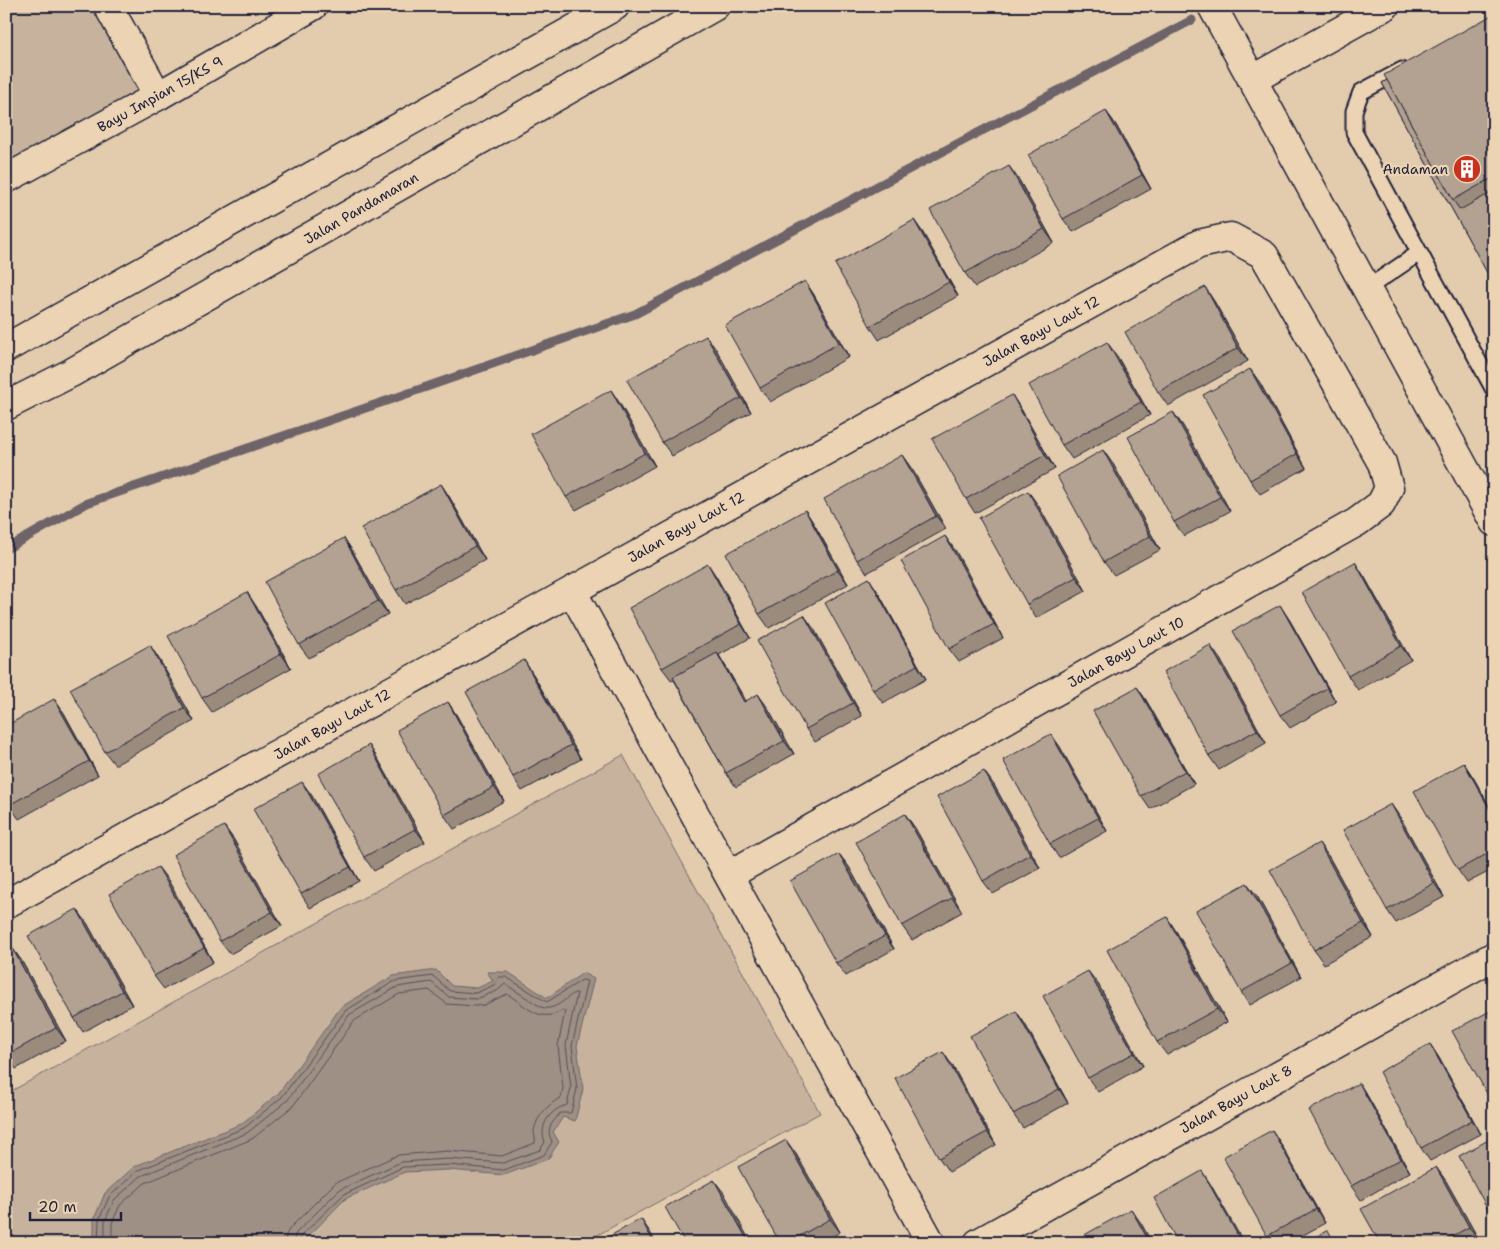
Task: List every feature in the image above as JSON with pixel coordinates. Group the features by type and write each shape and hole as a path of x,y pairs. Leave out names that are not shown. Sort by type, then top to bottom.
{"street":[{"path":"108,6 158,96"},
{"name":"Bayu Impian 15/KS 9","path":"6,179 158,96 313,6"},
{"path":"6,348 615,6"},
{"name":"Jalan Pandamaran","path":"6,406 71,373 714,6"},
{"path":"1212,6 1494,522"},
{"path":"1252,80 1385,6"},
{"name":"Jalan Bayu Laut 12","path":"6,904 1199,244 1231,237 1264,255 1324,360"},
{"name":"Jalan Bayu Laut 10","path":"728,875 1357,522 1381,504 1389,488 1382,464 1324,360"},
{"path":"572,591 930,1243"},
{"name":"Jalan Bayu Laut 8","path":"978,1243 1494,956"}],"lane":[{"path":"1411,65 1361,92 1354,112 1354,132 1494,390"},
{"path":"1366,289 1419,252"}],"shaded area":[{"path":"6,6 108,6 158,96 6,179"},
{"path":"623,755 820,1113 583,1243 6,1243 6,1094"}],"water":[{"path":"436,970 452,986 477,988 493,981 487,972 508,972 547,998 583,973 594,979 577,1046 583,1089 575,1121 563,1117 553,1132 559,1142 548,1159 504,1175 448,1170 405,1172 345,1199 302,1243 94,1243 94,1219 105,1193 135,1166 241,1124 278,1094 341,1007 393,976"}],"building":[{"path":"1494,14 1494,177 1453,200 1384,75"},
{"path":"1387,80 1460,210 1494,191 1494,285 1382,83"},
{"path":"1106,111 1142,175 1063,219 1028,155"},
{"path":"1009,166 1044,229 965,273 930,210"},
{"path":"914,220 949,282 870,326 835,264"},
{"path":"805,281 839,343 760,388 725,325"},
{"path":"1205,287 1238,348 1158,392 1125,332"},
{"path":"706,336 741,398 662,442 627,380"},
{"path":"1107,342 1141,402 1062,445 1029,385"},
{"path":"1250,369 1297,454 1250,480 1203,395"},
{"path":"611,390 645,453 566,497 531,434"},
{"path":"1012,395 1045,455 966,499 932,439"},
{"path":"1173,412 1220,497 1174,522 1128,437"},
{"path":"1103,450 1150,536 1104,562 1057,476"},
{"path":"902,455 936,516 857,560 824,499"},
{"path":"441,484 475,546 396,590 361,528"},
{"path":"1028,491 1076,577 1027,604 979,518"},
{"path":"805,510 838,570 759,614 726,554"},
{"path":"945,536 994,624 949,649 901,561"},
{"path":"344,538 378,601 299,645 265,582"},
{"path":"1355,562 1401,646 1348,676 1302,592"},
{"path":"708,564 741,624 662,668 629,608"},
{"path":"869,578 917,665 873,690 825,603"},
{"path":"247,592 281,654 202,698 168,636"},
{"path":"1280,605 1327,688 1280,715 1233,631"},
{"path":"804,615 853,703 806,729 757,641"},
{"path":"150,645 184,708 105,752 70,689"},
{"path":"1210,645 1257,730 1209,756 1163,672"},
{"path":"717,653 744,702 758,694 784,741 726,773 673,677"},
{"path":"524,660 571,745 513,777 466,692"},
{"path":"1137,687 1185,771 1141,796 1093,711"},
{"path":"54,699 89,761 9,805 6,799 6,726"},
{"path":"448,702 494,787 444,815 397,730"},
{"path":"1051,734 1098,818 1050,844 1003,760"},
{"path":"369,745 415,829 364,857 318,774"},
{"path":"1464,763 1494,817 1494,850 1458,870 1414,791"},
{"path":"984,771 1030,854 983,881 937,797"},
{"path":"302,782 350,867 301,894 253,809"},
{"path":"1391,804 1434,883 1387,910 1343,830"},
{"path":"905,814 952,898 902,926 856,842"},
{"path":"224,826 272,912 220,941 173,855"},
{"path":"1319,843 1363,923 1314,950 1270,870"},
{"path":"839,854 885,936 836,963 790,881"},
{"path":"158,867 204,948 154,976 109,894"},
{"path":"1247,883 1292,963 1241,992 1196,911"},
{"path":"77,909 122,991 74,1018 28,936"},
{"path":"1167,917 1217,1009 1157,1042 1107,950"},
{"path":"11,946 56,1028 7,1055 6,949"},
{"path":"1088,971 1134,1053 1088,1078 1043,996"},
{"path":"1494,1009 1494,1106 1452,1031"},
{"path":"1016,1011 1059,1089 1013,1114 970,1036"},
{"path":"1430,1044 1472,1120 1421,1148 1379,1072"},
{"path":"943,1052 987,1132 939,1158 895,1078"},
{"path":"1359,1083 1401,1159 1351,1186 1309,1110"},
{"path":"1272,1130 1316,1209 1267,1236 1223,1157"},
{"path":"1494,1137 1494,1214 1491,1215 1459,1156"},
{"path":"786,1140 830,1219 787,1243 780,1243 738,1167"},
{"path":"1436,1167 1469,1227 1440,1243 1380,1243 1361,1209"},
{"path":"1202,1171 1242,1243 1178,1243 1154,1198"},
{"path":"714,1180 749,1243 685,1243 665,1207"},
{"path":"1131,1209 1150,1243 1082,1243 1079,1238"},
{"path":"641,1219 654,1243 597,1243"},
{"path":"1328,1230 1335,1243 1305,1243"}],"waterway":[{"path":"6,549 87,503 635,314 1192,20"}],"place":[{"name":"Andaman","path":"1467,169"}]}
